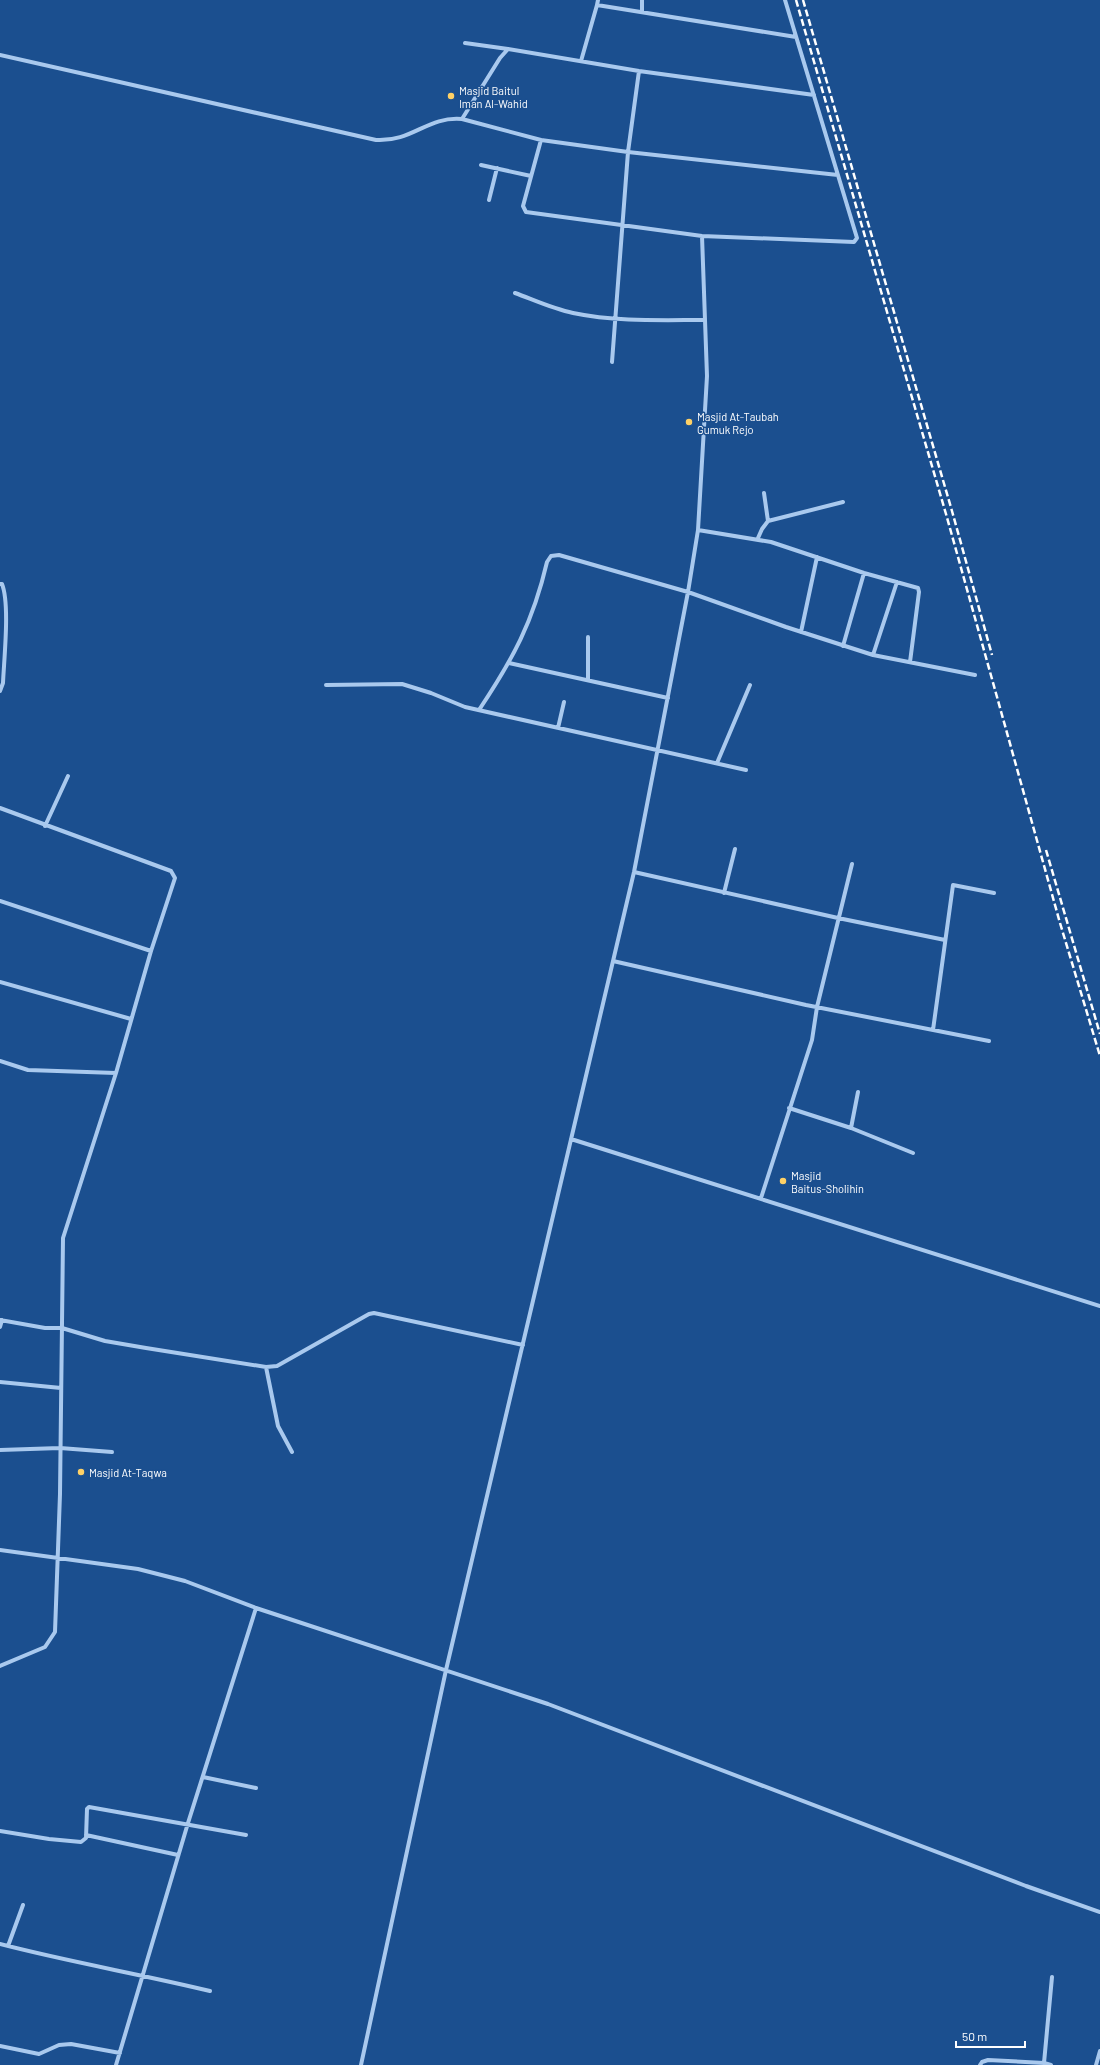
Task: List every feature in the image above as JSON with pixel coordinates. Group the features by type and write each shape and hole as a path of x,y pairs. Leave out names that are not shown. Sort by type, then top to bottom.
{"street":[{"path":"642,0 642,11"},
{"path":"543,141 531,176 524,210 526,212 702,236 854,242 857,238 786,0"},
{"path":"580,60 597,2 796,37"},
{"path":"465,43 543,54 639,71 814,95"},
{"path":"462,119 500,58 508,49"},
{"path":"0,55 376,140 397,139 438,120 449,118 462,119 543,141 838,175"},
{"path":"612,362 628,152 639,71"},
{"path":"482,165 531,176"},
{"path":"489,200 497,168"},
{"path":"361,2065 446,1670 524,1345 612,961 634,872 688,592 698,530 707,376 702,236"},
{"path":"514,293 572,313 583,315 615,319 705,320"},
{"path":"764,493 768,521"},
{"path":"758,538 768,521 843,502"},
{"path":"698,530 758,538 919,590 910,662"},
{"path":"479,710 509,663 534,611 546,562 551,556 558,555 688,592 801,632 873,655 975,675"},
{"path":"801,632 817,557"},
{"path":"844,646 864,573"},
{"path":"873,655 897,582"},
{"path":"0,584 2,584 4,589 5,605 3,682 0,691"},
{"path":"588,637 588,680"},
{"path":"509,663 668,698"},
{"path":"326,684 402,684 430,693 465,708 746,770"},
{"path":"717,763 750,685"},
{"path":"558,728 564,702"},
{"path":"45,826 68,776"},
{"path":"0,808 45,826 171,871 175,874 175,882 150,951 116,1073 63,1238 60,1448 55,1626 52,1637 45,1647 0,1666"},
{"path":"724,893 735,849"},
{"path":"761,1198 778,1150 789,1108 812,1040 817,1007 852,864"},
{"path":"634,872 838,918 945,940"},
{"path":"933,1030 953,885 994,894"},
{"path":"0,901 150,951"},
{"path":"612,961 817,1007 989,1042"},
{"path":"0,982 131,1018"},
{"path":"0,1061 28,1070 116,1073"},
{"path":"851,1128 858,1092"},
{"path":"789,1108 851,1128 913,1153"},
{"path":"571,1139 1100,1306"},
{"path":"0,1327 1,1320 45,1328 62,1328 105,1341 266,1367 277,1366 369,1314 374,1313 524,1345"},
{"path":"266,1367 278,1426 292,1452"},
{"path":"0,1382 61,1388"},
{"path":"0,1450 60,1448 112,1452"},
{"path":"0,1550 138,1569 185,1581 256,1608 548,1704 1026,1886 1100,1912"},
{"path":"116,2065 178,1854 256,1608"},
{"path":"203,1777 256,1788"},
{"path":"0,1831 76,1842 84,1840 86,1835 87,1809 89,1807 188,1823 246,1835"},
{"path":"86,1835 178,1854"},
{"path":"8,1946 23,1905"},
{"path":"0,1944 210,1991"},
{"path":"1044,2063 1052,1977"},
{"path":"0,2046 39,2054 59,2045 71,2044 120,2053"},
{"path":"1096,2065 1100,2051"},
{"path":"980,2065 982,2062 988,2060 1044,2063 1051,2065"}],"railway":[{"path":"796,0 946,514 1060,923 1100,1056"},
{"path":"803,0 952,511 992,655"},
{"path":"1046,850 1100,1034"}],"place":[{"name":"Masjid Baitul Iman Al-Wahid","path":"451,96"},
{"name":"Masjid At-Taubah Gumuk Rejo","path":"689,422"},
{"name":"Masjid Baitus-Sholihin","path":"783,1181"},
{"name":"Masjid At-Taqwa","path":"81,1472"}]}
